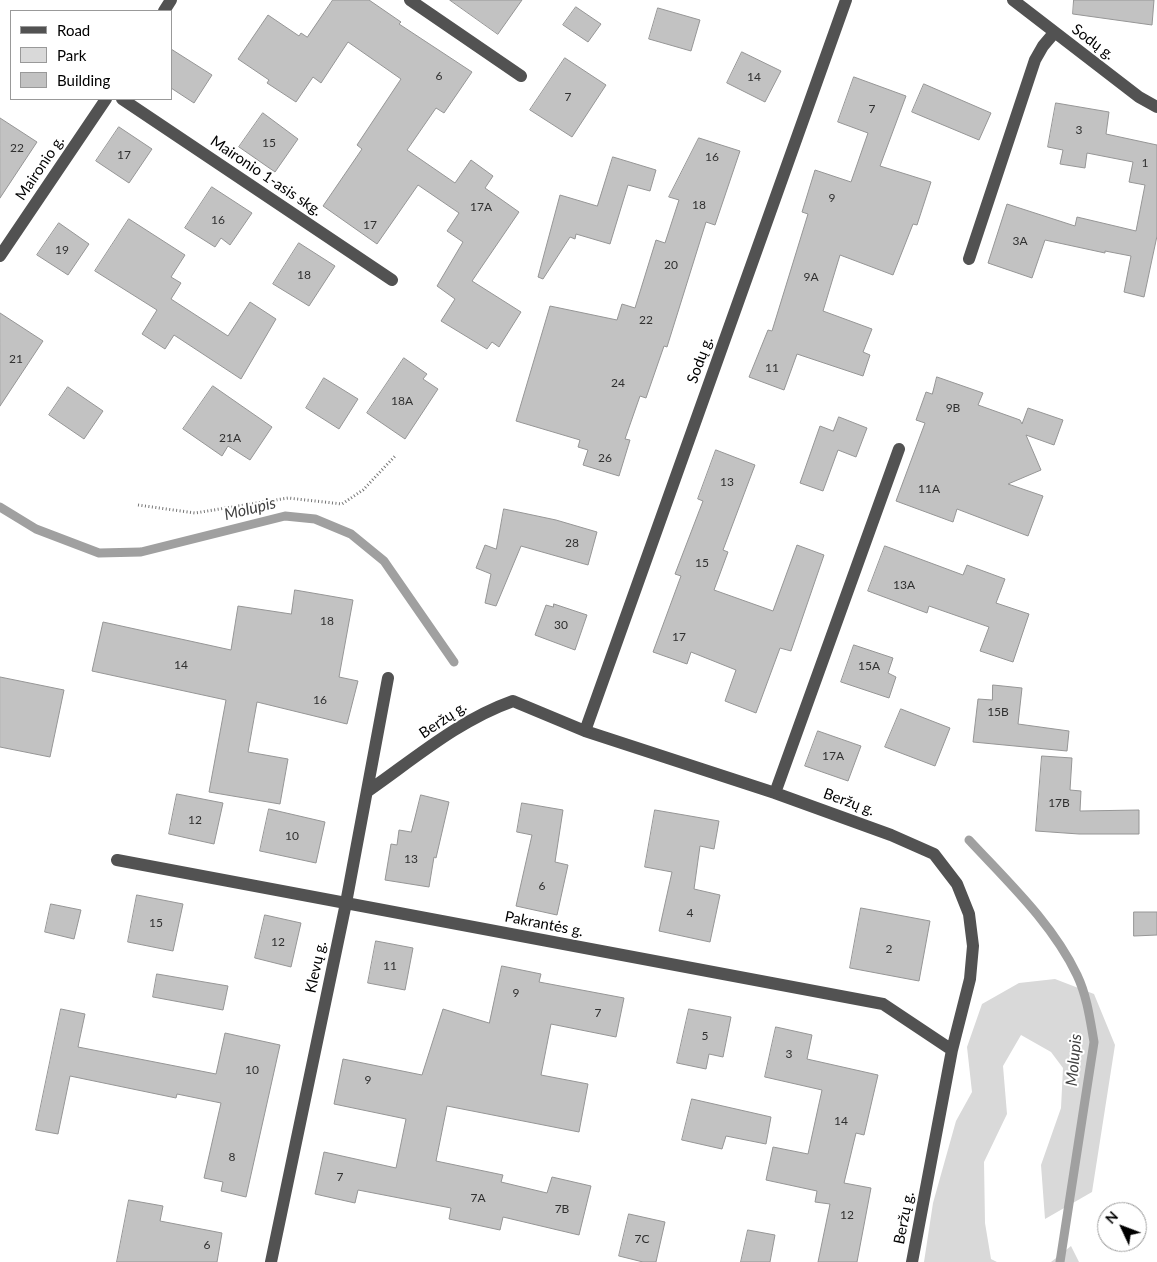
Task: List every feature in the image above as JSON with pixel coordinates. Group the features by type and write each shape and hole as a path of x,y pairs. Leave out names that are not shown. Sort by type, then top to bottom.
{"street":[{"path":"410,0 521,76"},
{"name":"Sodų g.","path":"585,731 846,0"},
{"name":"Sodų g.","path":"1013,0 1054,34 1139,97 1157,107"},
{"path":"969,260 1036,60 1043,46 1054,34"},
{"name":"Maironio g.","path":"0,256 105,100"},
{"name":"Maironio 1-asis skg.","path":"123,100 392,280"},
{"path":"775,793 899,449"},
{"name":"Klevų g.","path":"271,1262 346,903 388,678"},
{"name":"Beržų g.","path":"368,791 459,727 488,710 513,702 585,731 859,822 934,854 957,884 968,914 973,946 970,979 952,1050 912,1262"},
{"name":"Pakrantės g.","path":"117,860 883,1004 952,1050"}],"path":[{"path":"138,505 195,512 288,498 342,504 363,490 396,455"}],"green space":[{"path":"1055,979 1094,994 1115,1045 1092,1192 1045,1219 1041,1165 1061,1108 1063,1068 1051,1052 1021,1035 1003,1066 1007,1114 984,1162 985,1223 991,1259 997,1262 924,1262 933,1203 956,1121 972,1092 967,1047 982,1004 1019,983"},
{"path":"1071,1246 1079,1262 1051,1262"}],"building":[{"path":"333,0 369,0 401,22 399,24 472,72 444,113 436,108 407,150 455,183 471,160 493,176 485,188 519,212 472,281 521,312 499,347 492,342 487,349 441,321 455,299 437,286 463,242 447,231 459,213 418,185 377,244 323,206 362,149 357,145 401,79 348,42 321,83 313,77 296,102 267,83 269,80 238,59 268,15 299,36 301,33 307,37"},
{"path":"450,0 522,0 498,34"},
{"path":"1074,0 1154,0 1152,25 1073,14"},
{"path":"576,7 601,24 588,42 563,25"},
{"path":"658,8 700,20 691,51 649,39"},
{"path":"172,50 212,75 194,103 172,89"},
{"path":"742,52 781,71 765,102 727,83"},
{"path":"565,58 606,85 572,137 530,110"},
{"path":"854,77 906,96 880,166 931,182 917,225 913,224 893,275 840,255 823,311 872,329 863,352 870,355 863,376 797,354 784,390 749,377 768,330 772,331 808,214 802,212 815,170 851,182 868,133 838,122"},
{"path":"924,84 991,113 979,140 912,112"},
{"path":"1056,103 1109,112 1106,134 1157,145 1157,236 1144,297 1124,292 1131,256 1105,251 1105,253 1045,240 1032,278 988,263 1007,204 1075,226 1077,217 1136,231 1145,185 1129,182 1133,162 1087,153 1085,168 1060,164 1063,150 1048,147"},
{"path":"263,113 298,139 275,172 239,147"},
{"path":"0,118 37,142 0,198"},
{"path":"119,127 152,149 129,183 96,161"},
{"path":"699,138 740,151 715,225 706,222 667,347 664,346 646,398 640,396 625,439 630,440 619,476 583,465 588,450 578,447 580,440 516,421 550,306 617,320 622,304 635,308 656,240 665,243 679,200 669,197"},
{"path":"613,157 656,170 650,191 628,185 610,244 576,234 575,239 570,237 543,279 538,277 560,195 597,206"},
{"path":"212,187 252,213 230,245 221,238 215,247 185,228"},
{"path":"129,219 185,255 171,277 181,283 171,299 228,336 250,302 276,319 241,379 174,335 165,349 142,334 157,310 95,271"},
{"path":"59,223 89,244 68,275 37,255"},
{"path":"299,243 335,266 309,306 273,284"},
{"path":"0,313 43,341 0,406"},
{"path":"404,358 427,374 423,379 438,389 405,439 367,413"},
{"path":"937,377 983,393 978,405 1020,420 1022,424 1028,408 1063,420 1054,445 1026,435 1041,470 1008,484 1043,496 1028,536 957,509 953,522 896,501 925,423 916,420 926,392 932,394"},
{"path":"324,378 358,399 339,429 306,408"},
{"path":"213,386 272,427 250,460 228,446 222,456 183,429"},
{"path":"68,387 103,411 84,439 49,415"},
{"path":"839,417 867,428 856,457 838,450 823,491 800,483 820,426 833,431"},
{"path":"716,450 755,465 723,550 728,552 714,590 773,611 797,545 824,555 791,651 780,648 756,713 725,701 736,670 691,652 687,664 653,652 681,576 675,574 703,501 698,499"},
{"path":"504,509 556,520 597,532 588,565 521,546 496,606 485,603 491,574 476,568 485,545 496,549"},
{"path":"885,546 963,575 967,565 1005,579 996,603 1029,614 1013,662 980,651 989,627 929,606 927,613 868,591"},
{"path":"295,590 353,600 339,677 358,681 347,724 257,702 248,752 288,759 280,804 209,792 226,700 92,671 103,622 231,650 238,606 291,614"},
{"path":"554,604 587,615 575,650 535,635 546,605 553,607"},
{"path":"854,645 893,658 888,673 896,677 889,698 841,682"},
{"path":"0,677 64,690 50,757 0,747"},
{"path":"993,685 1022,688 1018,724 1069,731 1067,751 973,742 978,699 992,700"},
{"path":"901,709 950,728 935,766 885,747"},
{"path":"818,731 861,746 848,781 805,766"},
{"path":"1042,756 1072,758 1070,790 1081,791 1080,811 1139,810 1139,834 1079,834 1036,831"},
{"path":"177,794 223,803 214,844 169,834"},
{"path":"421,795 449,802 436,858 434,857 429,887 385,880 391,844 397,845 399,830 411,832"},
{"path":"522,803 563,810 555,862 568,865 557,915 516,906 532,835 517,832"},
{"path":"269,809 325,822 316,863 260,851"},
{"path":"655,810 719,821 714,849 700,846 694,889 720,895 710,942 659,931 672,872 645,867"},
{"path":"137,895 183,904 173,951 128,942"},
{"path":"51,904 81,910 74,939 45,932"},
{"path":"861,908 930,921 919,981 850,968"},
{"path":"1134,912 1157,912 1157,935 1134,936"},
{"path":"265,915 301,923 291,967 255,958"},
{"path":"376,941 413,948 405,990 368,983"},
{"path":"502,966 541,974 539,982 624,998 616,1037 551,1024 541,1075 588,1084 579,1132 447,1106 436,1161 503,1175 501,1182 547,1193 552,1177 591,1186 579,1235 503,1217 500,1230 449,1219 451,1208 358,1190 355,1203 315,1194 324,1152 396,1168 406,1119 334,1104 343,1059 422,1075 443,1009 489,1023"},
{"path":"157,974 228,986 223,1010 153,997"},
{"path":"61,1009 85,1014 78,1047 216,1074 225,1033 280,1045 246,1197 221,1191 223,1182 204,1178 221,1103 177,1094 176,1098 70,1076 58,1134 36,1130"},
{"path":"689,1009 731,1017 723,1057 709,1054 706,1069 677,1063"},
{"path":"776,1027 812,1035 807,1059 878,1075 864,1135 856,1133 844,1183 871,1188 857,1262 818,1262 830,1204 815,1202 817,1191 766,1180 773,1147 808,1154 822,1090 765,1077"},
{"path":"692,1099 771,1117 766,1144 726,1136 722,1149 682,1140"},
{"path":"129,1200 163,1206 160,1221 222,1233 217,1262 117,1262"},
{"path":"629,1214 665,1222 656,1262 643,1262 619,1256"},
{"path":"748,1230 775,1235 770,1262 741,1262"}],"waterway":[{"name":"Molupis","path":"0,507 36,529 99,553 141,552 285,516 315,519 351,534 384,561 454,662"},
{"name":"Molupis","path":"969,840 1014,887 1055,938 1077,975 1088,1008 1094,1042 1060,1262"}]}
